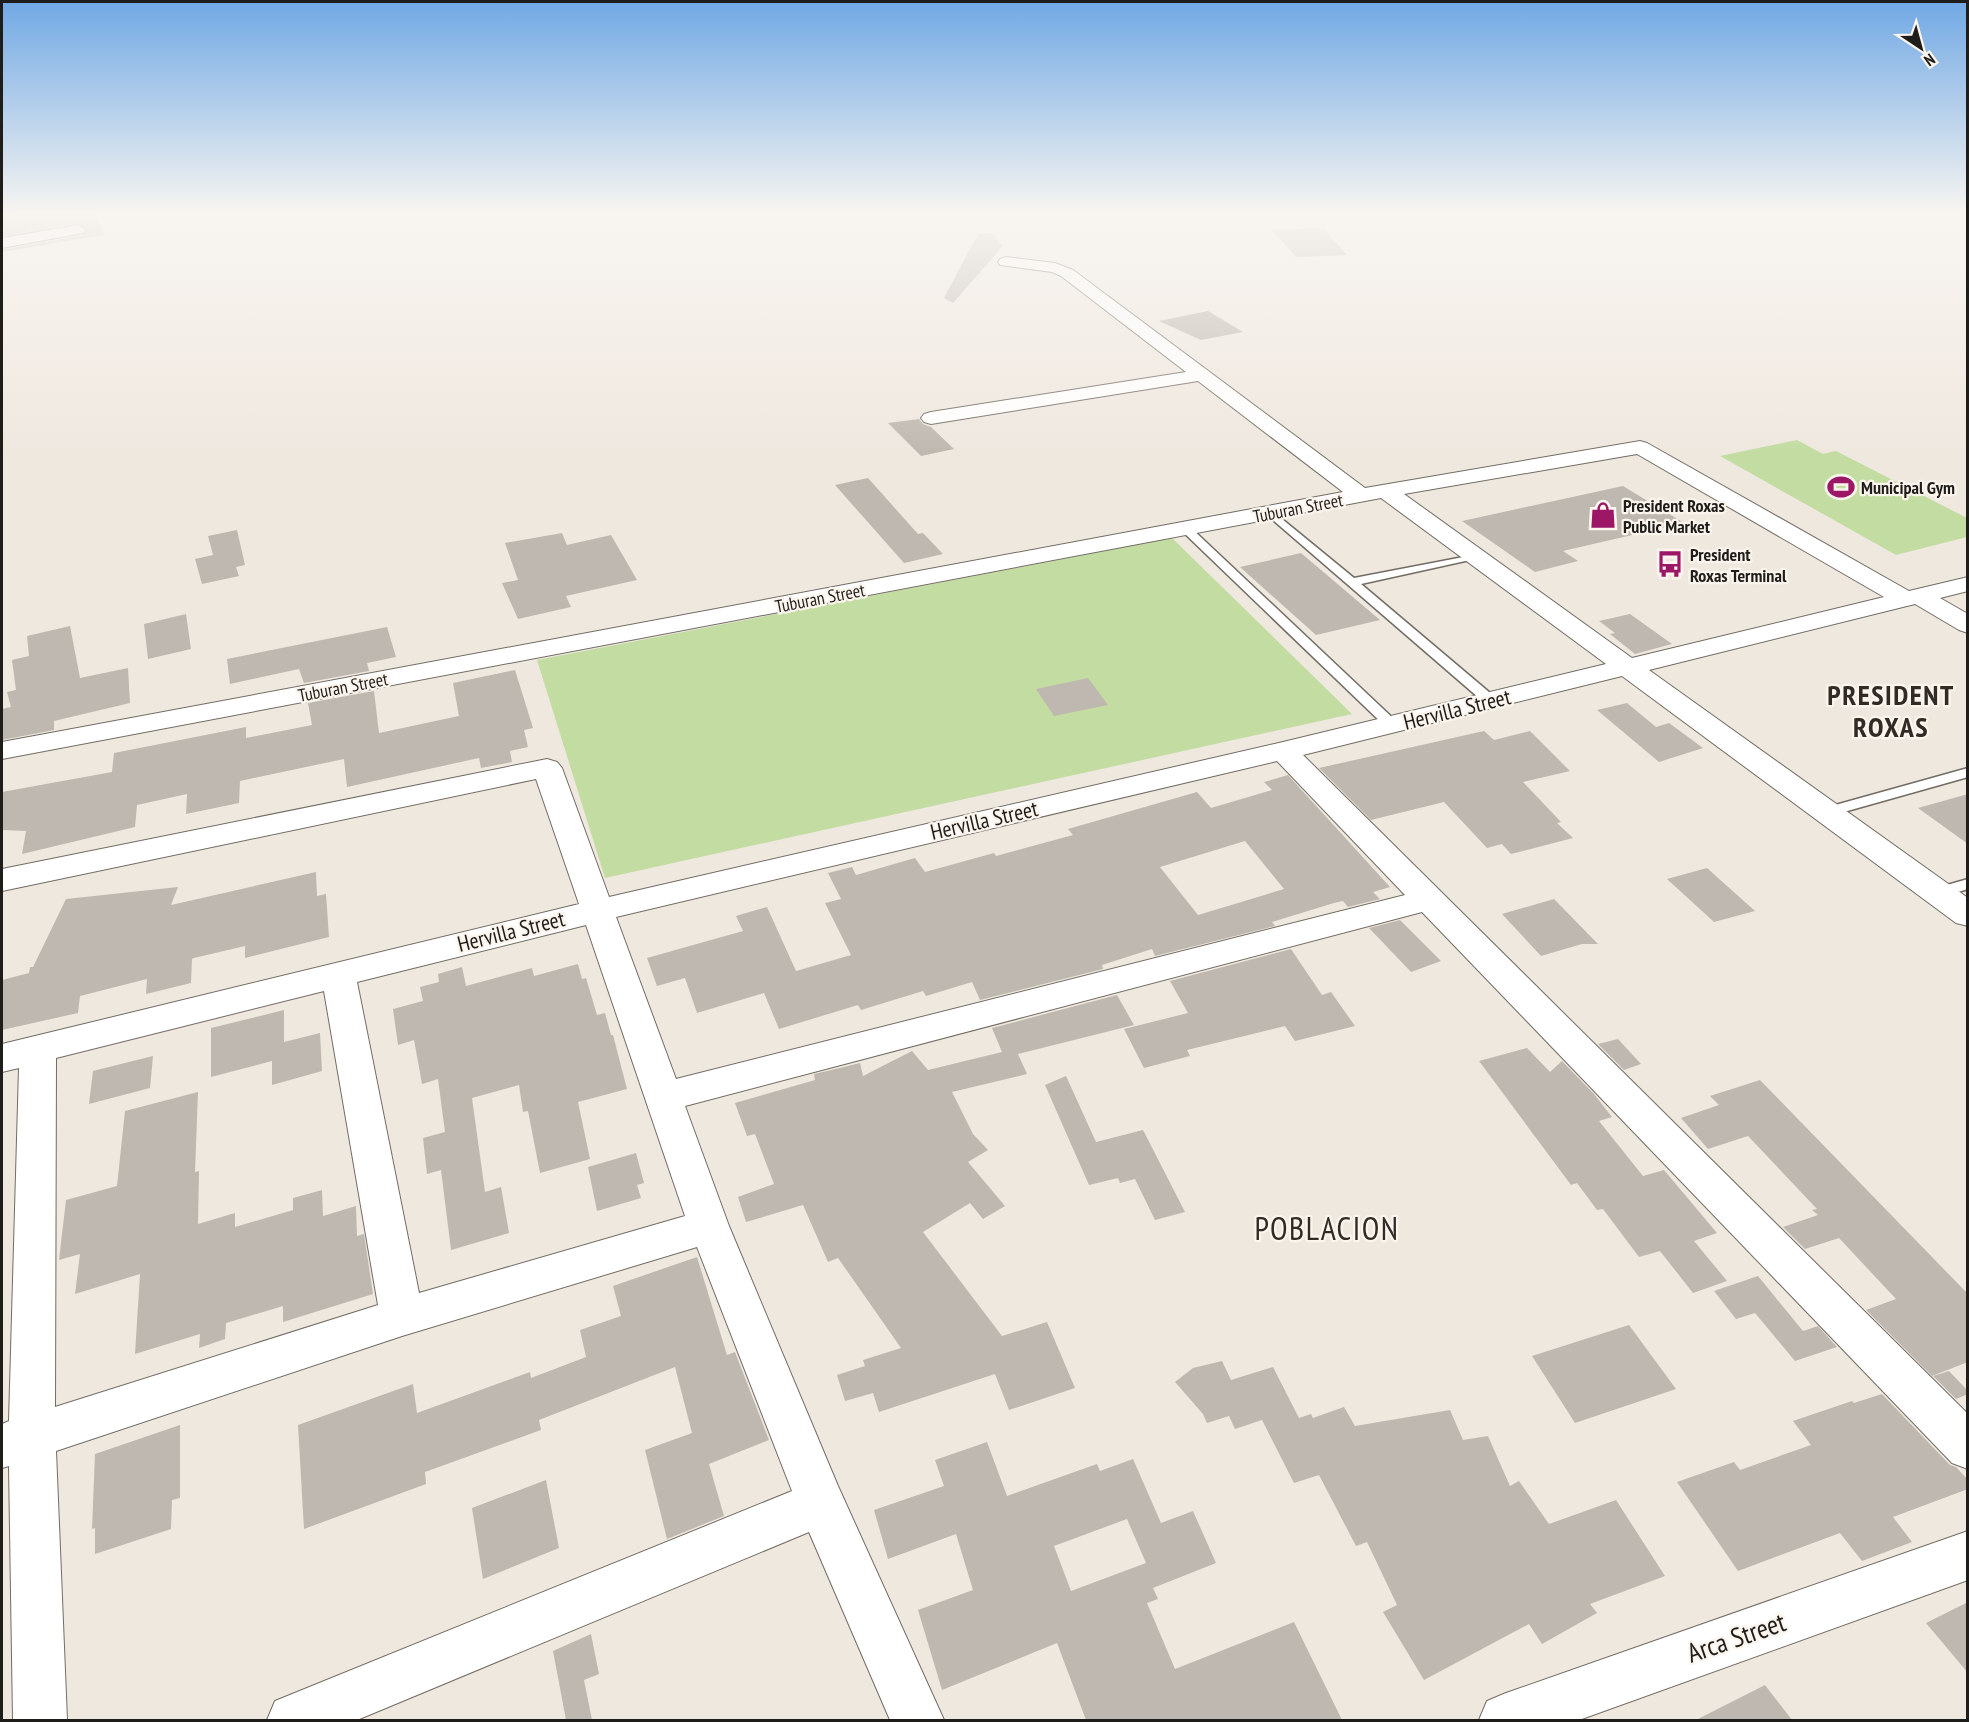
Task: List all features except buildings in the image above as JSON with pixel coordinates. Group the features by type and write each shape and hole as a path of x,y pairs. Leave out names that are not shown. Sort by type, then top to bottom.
{"street":[{"path":"1095,294 1202,375 1373,493 1475,556 1968,915"},
{"path":"931,418 1202,375"},
{"name":"Tuburan Street","path":"2,752 1373,493 1640,447 1912,598"},
{"name":"Hervilla Street","path":"20,1053 338,973 1392,725 1968,584"},
{"path":"1912,598 1968,625"},
{"path":"1283,751 1968,1447"},
{"path":"2,880 547,768 709,1226 821,1503 917,1720"},
{"path":"662,1097 1431,899"},
{"path":"338,973 402,1317"},
{"path":"20,1053 17,1441 40,1720"},
{"path":"17,1441 402,1317 709,1226"},
{"path":"294,1720 821,1503"},
{"name":"Arca Street","path":"1506,1720 1968,1555"}],"lane":[{"path":"1271,513 1491,701"},
{"path":"1186,529 1392,725"},
{"path":"1352,582 1475,556"},
{"path":"1826,812 1968,772"},
{"path":"1938,893 1968,884"}],"green space":[{"name":"Municipal Gym","path":"1797,440 1823,454 1836,451 1967,518 1967,537 1896,555 1720,456"},
{"path":"1172,538 1352,714 605,878 537,660"}],"place":[{"name":"Municipal Gym","path":"1841,487"},
{"name":"President Roxas Public Market","path":"1603,515"},
{"name":"President Roxas Terminal","path":"1670,564"}],"district":[{"name":"PRESIDENT ROXAS","path":"1891,710"},
{"name":"POBLACION","path":"1327,1228"}]}
